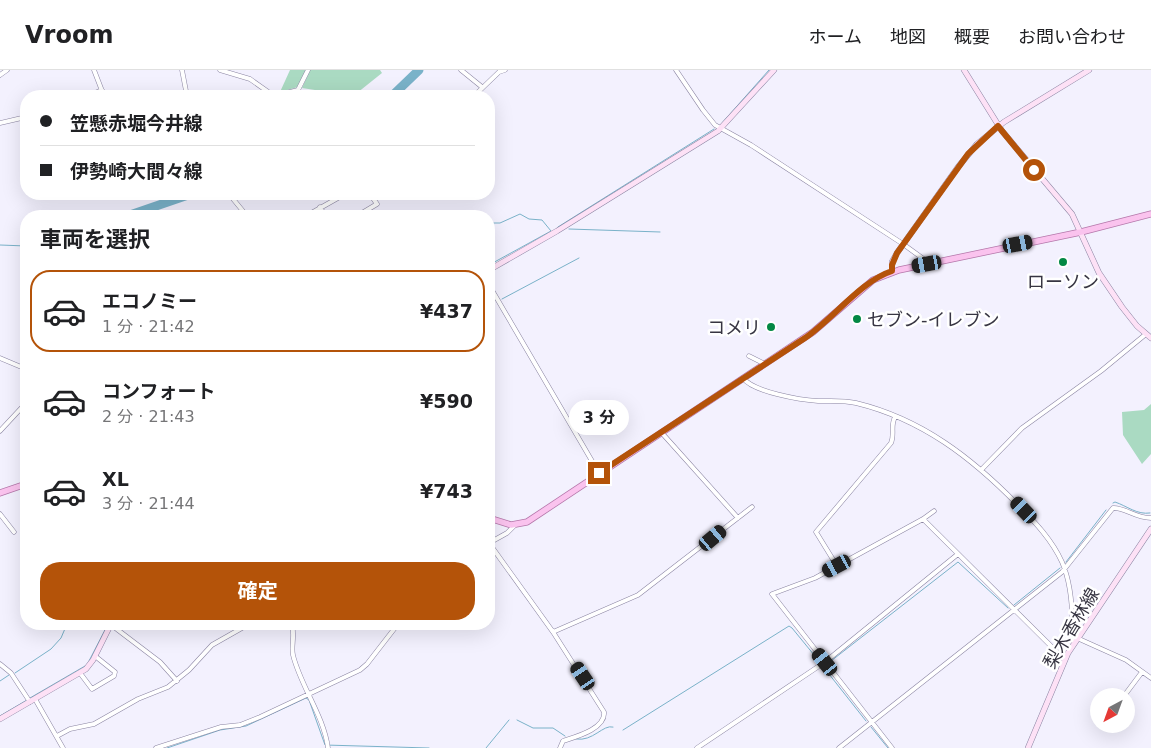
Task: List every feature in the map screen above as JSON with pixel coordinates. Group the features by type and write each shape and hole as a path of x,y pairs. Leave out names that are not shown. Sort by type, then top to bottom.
{"main road":[{"path":"495,267 552,234 721,129 774,70"},
{"path":"964,70 998,126 1024,160 1067,207 1105,283 1132,320 1149,336"},
{"path":"892,271 894,258 903,244 968,154 998,126 1089,70"},
{"path":"495,520 515,525 527,522 814,332 871,282 892,271 1081,232 1151,214"},
{"path":"0,493 20,486"},
{"name":"梨木香林線","path":"1028,748 1065,660 1076,640 1151,529"},
{"path":"0,719 88,667 108,630"}],"street":[{"path":"0,75 7,70"},
{"path":"94,70 102,90"},
{"path":"182,70 186,90"},
{"path":"220,70 250,79 266,90"},
{"path":"298,90 308,70"},
{"path":"460,70 482,87"},
{"path":"479,90 505,70"},
{"path":"676,70 708,117 721,129 751,145 903,244 926,261 927,264"},
{"path":"0,123 20,118"},
{"path":"234,200 242,210"},
{"path":"315,210 333,200"},
{"path":"367,210 377,204 374,200"},
{"path":"495,295 599,473"},
{"path":"982,469 1022,428 1149,336"},
{"path":"749,356 765,364"},
{"path":"0,358 20,366"},
{"path":"743,378 748,384 772,392 808,400 851,402 929,430 954,447 982,469 1036,523 1058,554 1065,569 1070,595 1072,637 1126,660 1151,678"},
{"path":"0,431 20,409"},
{"path":"837,566 816,532 891,442 893,436 892,424 895,417"},
{"path":"661,432 738,518"},
{"path":"839,748 1065,569 1114,507 1139,518 1151,518"},
{"path":"553,632 638,595 752,508"},
{"path":"892,748 772,594 815,578 923,519 934,510"},
{"path":"0,514 14,532"},
{"path":"923,519 1065,660"},
{"path":"495,540 512,531 515,525"},
{"path":"495,551 553,632 600,704 604,716 601,722 592,729 563,742 560,748"},
{"path":"697,748 825,662 958,554"},
{"path":"119,630 160,662 177,681"},
{"path":"57,736 70,729 94,724 138,700 168,687 177,681 212,645 238,630"},
{"path":"293,630 293,654 328,748"},
{"path":"156,748 221,727 246,722 364,667 393,630"},
{"path":"80,673 92,689 114,676 115,672 95,656"},
{"path":"0,664 33,700 63,748"},
{"path":"1130,688 1142,672"}],"green space":[{"path":"290,70 307,70 298,87 281,90"},
{"path":"310,70 380,70 382,73 361,90 315,90 302,88"},
{"path":"1151,404 1151,454 1142,464 1123,435 1122,412 1144,410"}],"waterway":[{"path":"398,90 419,70"},
{"path":"722,123 769,70"},
{"path":"558,227 714,129"},
{"path":"144,210 174,200"},
{"path":"495,223 500,223 520,214 529,219 542,220 551,231 495,262"},
{"path":"569,229 660,232"},
{"path":"0,245 20,246"},
{"path":"502,299 579,258"},
{"path":"1113,503 1115,502 1141,513 1150,513"},
{"path":"1066,562 1106,510"},
{"path":"831,661 958,562 1008,608"},
{"path":"1014,605 1060,568"},
{"path":"623,730 789,626 819,661"},
{"path":"15,673 51,649 61,638 64,630"},
{"path":"89,661 105,630"},
{"path":"30,698 85,666"},
{"path":"825,669 866,721"},
{"path":"0,681 9,675"},
{"path":"167,748 220,730 246,726 306,698 309,700 325,745 429,748"},
{"path":"0,716 27,700"},
{"path":"486,748 509,720"},
{"path":"517,720 533,728 553,728 565,736"},
{"path":"576,739 588,738 605,728 613,727"},
{"path":"871,727 888,748"}],"place":[{"name":"ローソン","path":"1063,262"},
{"name":"セブン-イレブン","path":"857,319"},
{"name":"コメリ","path":"771,327"}],"route":[{"path":"599,473 814,332 862,289 878,277 892,271 892,265 897,253 968,154 992,130 998,126 1014,148 1034,170"}]}
